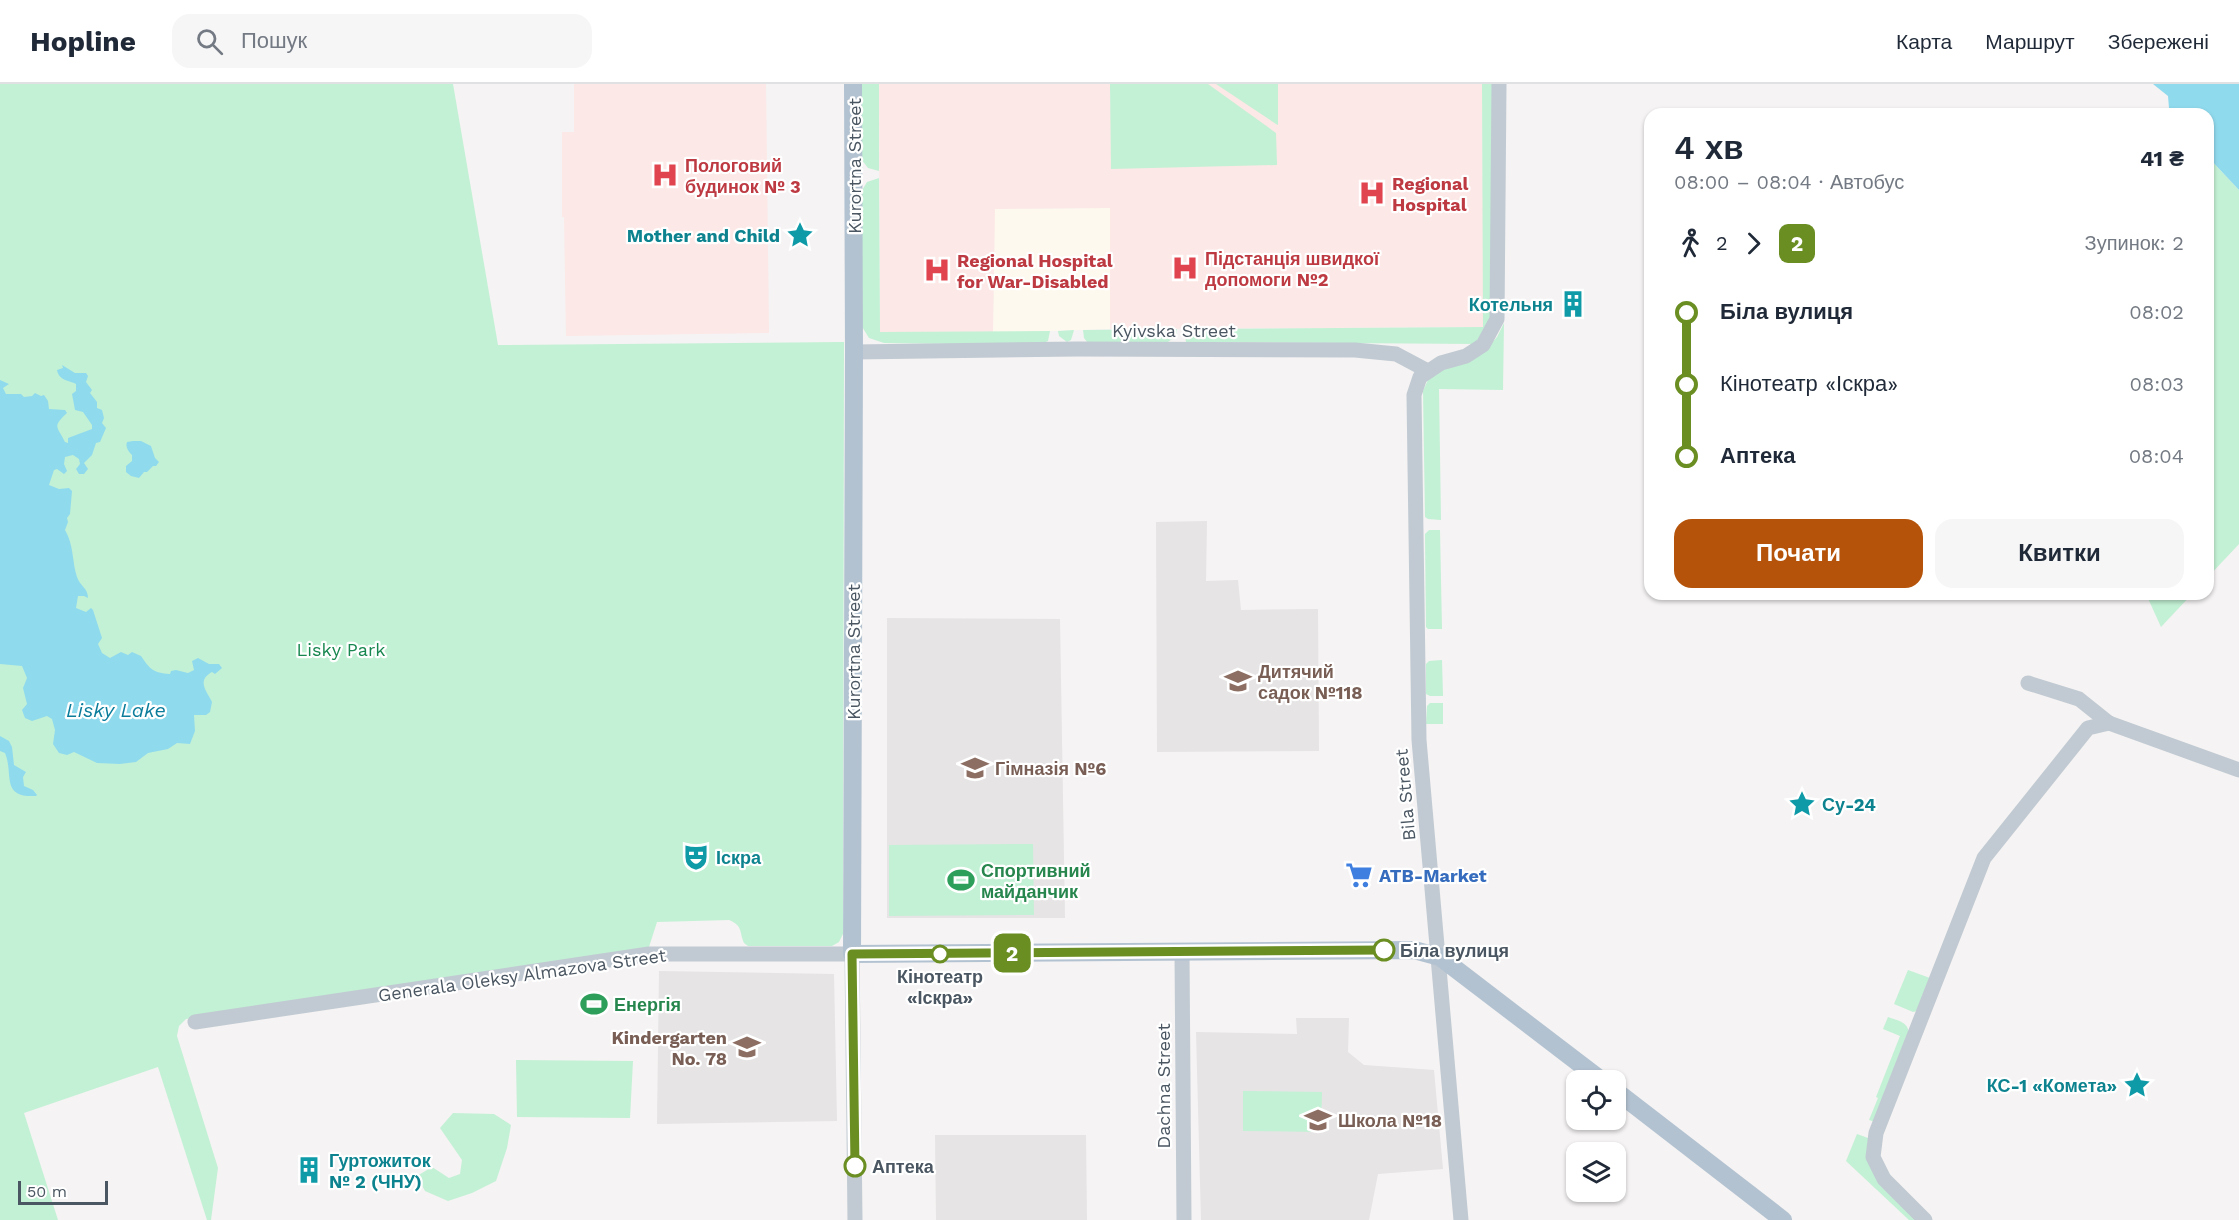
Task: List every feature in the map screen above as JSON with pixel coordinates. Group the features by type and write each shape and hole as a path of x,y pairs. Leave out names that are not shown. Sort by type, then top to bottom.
{"main road":[{"name":"Kurortna Street","path":"852,954 853,84"},
{"name":"Generala Oleksy Almazova Street","path":"852,954 1414,950 1440,957 1588,1070"},
{"path":"1626,1099 1783,1220"}],"street":[{"path":"1428,371 1441,363 1466,356 1482,345 1497,319 1499,84"},
{"name":"Kyivska Street","path":"854,352 1089,349 1355,350 1396,354 1428,371"},
{"name":"Bila Street","path":"1428,371 1420,377 1414,395 1419,740 1440,957 1461,1220"},
{"path":"2028,683 2079,699 2109,723 2239,770"},
{"path":"1925,1220 1884,1179 1873,1156 1876,1133 1984,858 2088,728 2109,723"},
{"name":"Dachna Street","path":"1182,952 1184,1220"},
{"name":"Generala Oleksy Almazova Street","path":"195,1022 649,954 852,954"},
{"name":"Kurortna Street","path":"852,954 855,1220"}],"shaded area":[{"name":"Пологовий будинок № 3","path":"574,84 766,84 769,333 566,336 562,132 574,132"},
{"name":"Regional Hospital","path":"879,84 1482,84 1484,327 1110,329 1110,208 995,209 993,333 880,332"},
{"path":"1110,208 1110,329 993,333 994,209"},
{"name":"Дитячий садок №118","path":"1207,521 1206,581 1238,580 1241,610 1318,609 1319,751 1157,752 1156,522"},
{"name":"Гімназія №6","path":"887,618 1060,619 1065,918 887,918"},
{"name":"Kindergarten No. 78","path":"659,971 834,974 837,1121 657,1124"},
{"name":"Школа №18","path":"1296,1018 1349,1018 1348,1052 1364,1065 1434,1070 1443,1169 1378,1174 1369,1220 1201,1220 1196,1032 1297,1034"},
{"path":"935,1135 1086,1135 1087,1220 936,1220"}],"green space":[{"name":"Lisky Park","path":"0,84 453,84 498,345 844,342 843,934 839,942 832,946 748,946 744,943 739,927 729,920 657,922 649,947 186,1019 179,1026 177,1036 218,1168 211,1220 207,1220 158,1067 24,1113 58,1220 0,1220"},
{"path":"862,84 879,84 879,171 868,168 862,160"},
{"path":"1110,84 1208,84 1276,133 1277,165 1111,169"},
{"path":"1216,84 1278,84 1278,125 1276,124"},
{"path":"1482,84 1493,84 1493,321 1477,344 1186,342 1184,329 1483,327"},
{"path":"2214,163 2239,190 2239,544 2214,571"},
{"path":"879,178 880,332 1050,331 1048,341 1039,345 884,343 869,338 861,325 861,192 867,182"},
{"path":"1504,323 1503,390 1439,389 1441,520 1428,519 1425,517 1423,391 1431,373 1485,351 1497,337"},
{"path":"1177,329 1176,336 1168,342 1088,343 1084,338 1083,330"},
{"path":"1074,330 1071,340 1067,342 1059,336 1058,331"},
{"path":"1429,530 1440,530 1442,629 1426,627 1425,534"},
{"path":"2149,600 2186,600 2161,627"},
{"path":"1442,660 1443,696 1430,696 1426,694 1426,664 1429,661"},
{"path":"1430,703 1443,703 1443,724 1426,724 1427,706"},
{"name":"Спортивний майданчик","path":"1033,844 1034,915 889,916 889,845"},
{"path":"1908,970 1930,978 1917,1011 1913,1012 1894,1004"},
{"path":"1888,1017 1905,1025 1909,1035 1875,1122 1869,1120 1900,1036 1883,1029"},
{"path":"516,1060 633,1061 630,1118 517,1117"},
{"path":"1243,1091 1322,1092 1321,1132 1243,1131"},
{"path":"453,1113 494,1114 511,1125 507,1148 496,1181 472,1193 448,1201 425,1191 417,1176 432,1167 449,1178 460,1174 462,1160 440,1128"},
{"path":"1857,1134 1868,1138 1917,1220 1909,1220 1846,1161"}],"water":[{"path":"2153,84 2239,84 2239,190 2214,163 2214,108 2169,108 2168,96"},
{"name":"Lisky Lake","path":"62,365 75,373 86,373 88,376 86,382 92,390 90,393 97,402 97,408 102,410 104,418 102,423 106,428 100,442 96,443 92,455 84,463 88,469 84,474 79,474 76,469 80,464 79,459 73,455 65,457 64,464 67,471 64,474 57,469 54,470 49,485 59,489 69,488 72,491 70,514 65,530 70,542 77,577 87,592 88,598 78,596 76,608 86,612 91,608 93,610 102,638 98,644 102,653 110,658 121,652 128,655 132,652 141,656 152,670 170,674 171,671 176,670 188,673 194,670 192,661 198,658 209,664 219,664 222,668 215,674 212,672 207,675 205,679 204,686 212,702 210,712 206,715 194,715 195,731 190,744 177,743 168,749 148,753 136,762 97,763 74,752 67,755 59,753 53,744 55,730 52,719 47,716 32,721 25,718 22,710 27,704 23,688 27,678 22,666 0,664 0,380 9,384 3,388 6,394 21,394 24,397 35,393 44,395 49,409 65,410 67,413 59,421 57,427 65,442 68,443 68,438 92,429 92,425 83,412 75,410 72,394 76,391 76,384 65,380 58,374 57,370 63,368"},
{"path":"141,441 151,446 159,462 139,478 126,472 126,466 132,461 127,442"},
{"path":"0,736 9,741 12,747 14,765 26,772 23,777 24,786 33,790 36,796 17,793 10,784 5,753 0,751"}],"bus line":[{"name":"2","path":"855,1166 852,954 1384,950"}],"place":[{"name":"Пологовий будинок № 3","path":"665,175"},
{"name":"Regional Hospital","path":"1372,193"},
{"name":"Mother and Child","path":"800,235"},
{"name":"Підстанція швидкої допомоги №2","path":"1185,268"},
{"name":"Regional Hospital for War-Disabled","path":"937,270"},
{"name":"Котельня","path":"1573,304"},
{"name":"Дитячий садок №118","path":"1238,681"},
{"name":"Гімназія №6","path":"975,768"},
{"name":"Су-24","path":"1802,804"},
{"name":"Іскра","path":"696,857"},
{"name":"ATB-Market","path":"1359,875"},
{"name":"Спортивний майданчик","path":"961,880"},
{"name":"Біла вулиця","path":"1384,950"},
{"name":"Кінотеатр «Іскра»","path":"940,954"},
{"name":"Енергія","path":"594,1004"},
{"name":"Kindergarten No. 78","path":"747,1047"},
{"name":"КС-1 «Комета»","path":"2137,1085"},
{"name":"Школа №18","path":"1318,1120"},
{"name":"Аптека","path":"855,1166"},
{"name":"Гуртожиток № 2 (ЧНУ)","path":"309,1170"}]}
